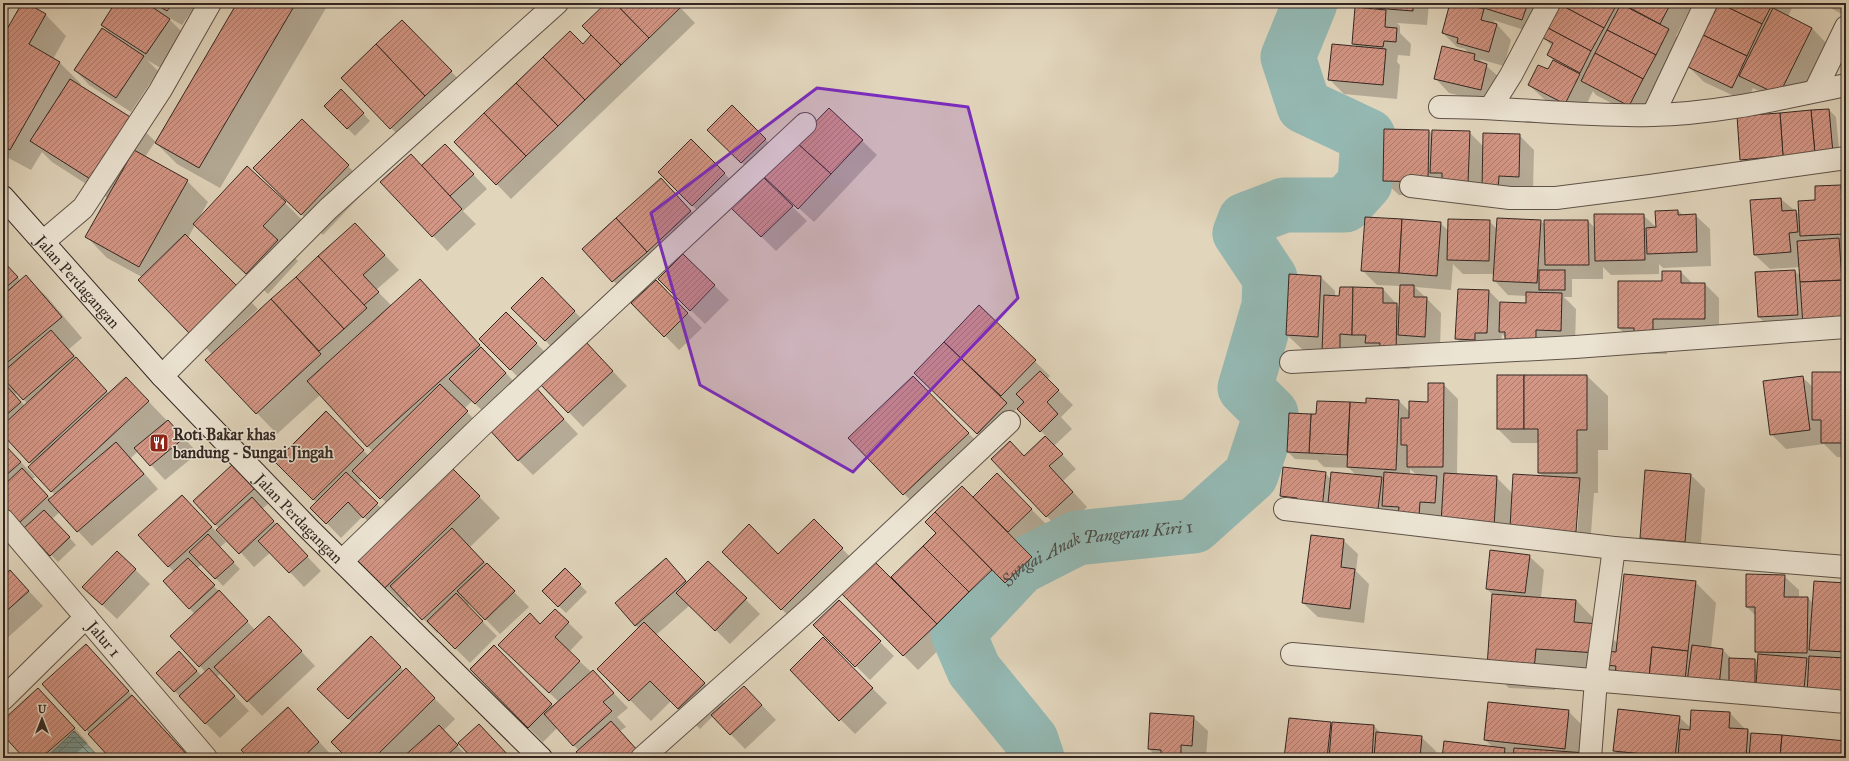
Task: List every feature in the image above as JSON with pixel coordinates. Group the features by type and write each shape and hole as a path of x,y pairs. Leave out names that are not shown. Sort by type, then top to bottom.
{"street":[{"path":"43,242 83,208 160,91 210,3"},
{"path":"162,376 328,209 557,3"},
{"path":"1491,107 1511,75 1549,3"},
{"path":"1652,115 1706,3"},
{"path":"1815,91 1846,27"},
{"path":"1440,107 1491,107 1563,113 1652,115 1717,110 1779,100 1846,85"},
{"path":"342,561 479,428 804,124"},
{"path":"1411,186 1510,198 1556,198 1846,158"},
{"name":"Jalan Perdagangan","path":"3,197 162,376 309,529 541,758"},
{"path":"1291,362 1576,347 1846,327"},
{"path":"642,758 814,605 1009,422"},
{"path":"1285,509 1614,548 1846,567"},
{"name":"Jalur 1","path":"3,520 206,758"},
{"path":"1590,758 1596,680 1614,548"},
{"path":"3,699 86,617"},
{"path":"1292,654 1846,702"}],"highlighted area":[{"path":"817,88 968,107 1018,298 853,472 700,385 651,213"}],"water":[{"path":"74,731 100,758 47,757"}],"building":[{"path":"22,3 27,3 46,14 29,44 60,62 10,150 3,146 3,36"},
{"path":"115,3 146,3 170,19 146,54 101,25"},
{"path":"154,3 173,3 167,11"},
{"path":"237,3 296,3 199,168 155,143"},
{"path":"606,3 615,3 649,38 621,65 582,26"},
{"path":"615,3 677,3 681,7 649,38"},
{"path":"1375,3 1413,3 1413,11 1375,8"},
{"path":"1450,3 1460,3 1484,9 1481,20 1497,24 1489,52 1457,43 1458,38 1442,33"},
{"path":"1468,3 1528,3 1522,20"},
{"path":"1562,3 1617,4 1604,28 1561,5"},
{"path":"1621,3 1671,3 1660,24"},
{"path":"1719,3 1773,3 1762,24"},
{"path":"1719,3 1762,24 1747,56 1703,35"},
{"path":"1621,4 1669,29 1656,55 1607,30"},
{"path":"1561,5 1604,28 1591,51 1548,28"},
{"path":"1355,7 1386,10 1385,27 1397,28 1396,42 1384,41 1383,47 1352,44"},
{"path":"1773,8 1812,28 1779,95 1739,76"},
{"path":"402,20 452,71 425,96 376,44"},
{"path":"102,28 144,56 116,98 74,70"},
{"path":"1548,28 1591,51 1580,73 1547,55 1553,43 1543,38"},
{"path":"1607,30 1656,55 1643,79 1595,53"},
{"path":"570,31 583,44 591,35 621,65 585,100 543,57"},
{"path":"1703,35 1747,56 1732,88 1688,67"},
{"path":"376,44 425,96 390,129 341,78"},
{"path":"1332,44 1386,49 1383,85 1328,80"},
{"path":"1442,46 1475,54 1474,60 1487,64 1481,90 1434,79"},
{"path":"1595,53 1643,79 1629,106 1581,81"},
{"path":"543,57 585,100 558,126 516,83"},
{"path":"1553,60 1580,74 1565,104 1528,85 1538,65 1548,69"},
{"path":"70,79 135,120 95,182 30,141"},
{"path":"516,83 558,126 526,156 484,113"},
{"path":"341,89 364,113 347,129 324,106"},
{"path":"732,105 766,139 741,163 707,130"},
{"path":"829,108 863,140 831,174 796,142"},
{"path":"1829,109 1833,153 1815,154 1811,110"},
{"path":"1811,110 1815,154 1783,156 1780,113"},
{"path":"484,113 526,156 496,185 454,142"},
{"path":"1780,113 1783,156 1740,160 1737,116"},
{"path":"302,119 349,165 301,215 253,168"},
{"path":"1384,129 1429,130 1428,182 1383,181"},
{"path":"1432,130 1470,131 1468,183 1442,182 1442,173 1430,173"},
{"path":"1483,133 1520,134 1519,177 1499,176 1498,191 1482,190"},
{"path":"691,139 725,173 692,206 658,172"},
{"path":"796,142 831,174 798,209 763,176"},
{"path":"445,144 474,174 450,196 421,166"},
{"path":"134,150 188,180 139,267 85,237"},
{"path":"411,154 462,209 432,237 380,182"},
{"path":"247,166 286,202 263,226 278,240 246,274 193,224"},
{"path":"762,176 793,206 761,237 731,208"},
{"path":"661,178 691,211 647,252 616,218"},
{"path":"1841,185 1844,234 1800,236 1798,201 1815,200 1815,186"},
{"path":"1781,198 1782,211 1796,210 1798,232 1789,233 1791,252 1754,255 1750,200"},
{"path":"1678,210 1678,215 1696,214 1697,252 1647,254 1646,228 1656,227 1655,211"},
{"path":"1594,214 1644,214 1645,260 1595,261"},
{"path":"1365,217 1402,219 1399,273 1361,271"},
{"path":"616,218 647,252 612,282 582,249"},
{"path":"1497,218 1541,220 1537,283 1493,281"},
{"path":"1402,219 1441,222 1437,276 1399,273"},
{"path":"1448,219 1490,220 1489,261 1447,260"},
{"path":"1544,220 1588,220 1589,265 1545,265"},
{"path":"355,223 385,255 363,275 379,292 364,305 318,256"},
{"path":"185,234 238,287 190,334 138,280"},
{"path":"1839,238 1842,280 1800,282 1797,241"},
{"path":"683,254 715,285 690,311 658,279"},
{"path":"318,256 367,308 344,329 296,277"},
{"path":"3,261 18,277 3,290"},
{"path":"1539,270 1565,270 1565,290 1539,290"},
{"path":"1795,270 1798,315 1758,317 1755,272"},
{"path":"1662,271 1681,271 1681,283 1705,283 1705,319 1653,319 1653,340 1634,340 1634,328 1618,328 1618,281 1662,281"},
{"path":"1289,274 1321,276 1318,337 1286,335"},
{"path":"26,275 62,317 3,366 3,295"},
{"path":"296,277 344,329 319,351 271,299"},
{"path":"542,277 575,311 545,341 511,308"},
{"path":"420,279 480,345 367,447 307,381"},
{"path":"656,280 688,313 664,337 631,303"},
{"path":"1846,280 1846,323 1803,326 1800,282"},
{"path":"1400,285 1414,285 1414,297 1427,297 1425,337 1398,335"},
{"path":"1340,287 1353,287 1352,335 1340,334 1340,352 1322,352 1324,295 1339,296"},
{"path":"1353,287 1383,288 1383,303 1397,303 1396,355 1379,354 1380,343 1365,343 1366,335 1352,335"},
{"path":"1458,289 1489,290 1487,333 1475,333 1475,340 1455,339"},
{"path":"1526,292 1562,293 1561,331 1536,330 1536,340 1505,339 1505,332 1499,332 1500,302 1526,303"},
{"path":"271,299 321,354 256,414 205,360"},
{"path":"979,305 1036,360 1001,396 944,342"},
{"path":"506,312 537,343 510,370 479,339"},
{"path":"51,330 74,356 23,400 3,378 3,372"},
{"path":"585,341 613,371 568,413 539,383"},
{"path":"944,342 1007,403 977,434 914,373"},
{"path":"481,347 506,373 475,404 449,379"},
{"path":"76,357 107,391 29,463 3,435 3,425"},
{"path":"1040,371 1059,390 1047,402 1058,414 1040,432 1017,409 1024,402 1016,394"},
{"path":"1812,372 1845,372 1845,443 1821,443 1821,420 1812,420"},
{"path":"1497,375 1524,375 1524,429 1497,429"},
{"path":"1524,375 1587,375 1587,430 1577,430 1577,473 1538,473 1538,429 1524,429"},
{"path":"913,376 969,433 903,495 848,438"},
{"path":"1803,376 1810,430 1770,435 1763,381"},
{"path":"126,377 149,401 51,492 28,467"},
{"path":"3,382 21,402 3,418"},
{"path":"1428,383 1444,383 1443,467 1407,467 1407,445 1401,445 1401,418 1409,418 1409,401 1428,402"},
{"path":"440,384 468,411 380,499 352,471"},
{"path":"533,384 564,419 518,461 486,426"},
{"path":"1366,398 1399,400 1396,470 1347,467 1350,402 1366,403"},
{"path":"1317,401 1350,402 1347,455 1309,453 1311,414 1316,414"},
{"path":"326,411 364,450 313,500 275,462"},
{"path":"1289,413 1311,414 1309,453 1287,452"},
{"name":"Roti Bakar khas bandung - Sungai Jingah","path":"168,420 184,438 150,466 134,448"},
{"path":"1045,436 1063,454 1049,466 1073,492 1046,517 991,459 1010,441 1024,456"},
{"path":"116,442 144,474 77,532 48,500"},
{"path":"3,443 21,462 3,478"},
{"path":"233,464 255,488 215,525 193,501"},
{"path":"1283,467 1326,472 1322,509 1296,506 1297,498 1280,496"},
{"path":"22,468 48,496 19,523 3,506 3,486"},
{"path":"452,468 480,496 385,588 357,560"},
{"path":"1645,470 1691,474 1685,542 1640,538"},
{"path":"346,472 378,503 363,518 348,502 326,524 310,508"},
{"path":"1331,472 1382,477 1378,509 1328,503"},
{"path":"1384,472 1437,476 1435,503 1420,502 1419,516 1398,515 1399,507 1382,506"},
{"path":"997,473 1032,509 1008,532 973,497"},
{"path":"1444,473 1497,476 1494,527 1441,523"},
{"path":"1513,474 1580,478 1576,532 1510,528"},
{"path":"962,486 1032,557 1005,583 935,512"},
{"path":"182,495 212,527 168,567 138,535"},
{"path":"252,497 274,521 239,554 216,530"},
{"path":"44,510 70,537 50,556 24,528"},
{"path":"935,512 992,570 969,592 923,546 936,533 925,522"},
{"path":"814,519 843,548 781,610 722,552 749,524 778,554"},
{"path":"277,523 308,556 289,573 258,541"},
{"path":"452,528 484,562 422,620 390,586"},
{"path":"208,534 234,562 215,579 189,552"},
{"path":"1311,535 1344,539 1341,567 1355,569 1350,609 1302,603"},
{"path":"923,546 969,592 937,624 891,577"},
{"path":"1490,550 1530,555 1525,593 1486,589"},
{"path":"117,551 136,569 102,605 82,587"},
{"path":"188,558 215,585 189,609 163,581"},
{"path":"666,558 686,581 635,626 615,603"},
{"path":"708,561 747,598 715,631 676,593"},
{"path":"874,561 937,624 903,656 841,593"},
{"path":"487,563 515,591 485,620 457,591"},
{"path":"565,568 581,584 558,607 542,591"},
{"path":"10,570 29,591 3,614 3,576"},
{"path":"1624,574 1696,581 1688,651 1652,647 1649,678 1615,674 1616,666 1603,665 1605,651 1616,652"},
{"path":"1746,574 1785,575 1784,597 1808,597 1807,653 1755,652 1755,607 1746,607"},
{"path":"1814,581 1846,583 1846,652 1809,650"},
{"path":"219,590 248,621 199,667 170,636"},
{"path":"456,593 483,621 455,649 427,621"},
{"path":"1492,594 1576,600 1574,622 1599,624 1597,653 1536,649 1534,670 1487,667"},
{"path":"839,600 881,641 855,667 813,625"},
{"path":"555,609 569,622 555,637 580,661 549,693 498,645 530,613 540,624"},
{"path":"269,616 302,651 247,702 214,667"},
{"path":"644,622 705,683 678,709 650,681 629,701 597,669"},
{"path":"371,636 401,667 348,719 317,689"},
{"path":"823,637 873,688 839,721 790,670"},
{"path":"86,644 129,691 85,731 42,684"},
{"path":"494,645 552,704 528,728 470,669"},
{"path":"1692,645 1723,649 1719,686 1687,682"},
{"path":"1652,647 1688,651 1685,681 1649,678"},
{"path":"179,651 197,671 174,692 156,673"},
{"path":"1758,654 1807,658 1804,689 1756,685"},
{"path":"1809,656 1846,658 1846,697 1807,695"},
{"path":"1729,658 1755,659 1755,689 1729,688"},
{"path":"209,668 235,696 205,724 179,696"},
{"path":"406,668 435,698 374,758 347,758 331,742"},
{"path":"593,670 614,693 603,702 612,711 573,746 544,714"},
{"path":"744,686 762,705 730,735 711,715"},
{"path":"38,688 75,728 41,758 24,758 3,735 3,720"},
{"path":"132,695 190,758 110,758 88,734"},
{"path":"1488,702 1569,710 1565,749 1484,740"},
{"path":"288,707 319,742 302,758 249,758 241,750"},
{"path":"1618,709 1680,716 1675,757 1613,751"},
{"path":"1691,710 1730,712 1729,728 1748,729 1746,758 1678,758 1680,729 1690,730"},
{"path":"1150,713 1194,716 1192,746 1181,745 1181,756 1161,754 1161,750 1148,749"},
{"path":"1289,718 1331,722 1327,758 1284,758"},
{"path":"611,721 638,751 630,758 582,758 576,752"},
{"path":"1332,722 1374,725 1372,758 1329,758"},
{"path":"479,724 509,756 507,758 472,758 458,743"},
{"path":"439,725 458,745 444,758 402,758"},
{"path":"1376,732 1422,736 1420,758 1374,758"},
{"path":"1751,733 1782,735 1780,758 1749,758"},
{"path":"1782,735 1846,741 1846,758 1780,758"},
{"path":"1444,741 1505,748 1504,758 1442,758"},
{"path":"1514,748 1587,753 1586,758 1513,758"}],"waterway":[{"name":"Sungai Anak Pangeran Kiri 1","path":"1037,758 1031,740 974,670 958,633 1020,567 1077,538 1194,526 1251,475 1271,414 1245,388 1269,306 1270,278 1240,233 1245,220 1284,205 1345,205 1365,183 1368,136 1304,106 1288,57 1310,3"}],"place":[{"name":"Roti Bakar khas bandung - Sungai Jingah","path":"159,443"}]}
